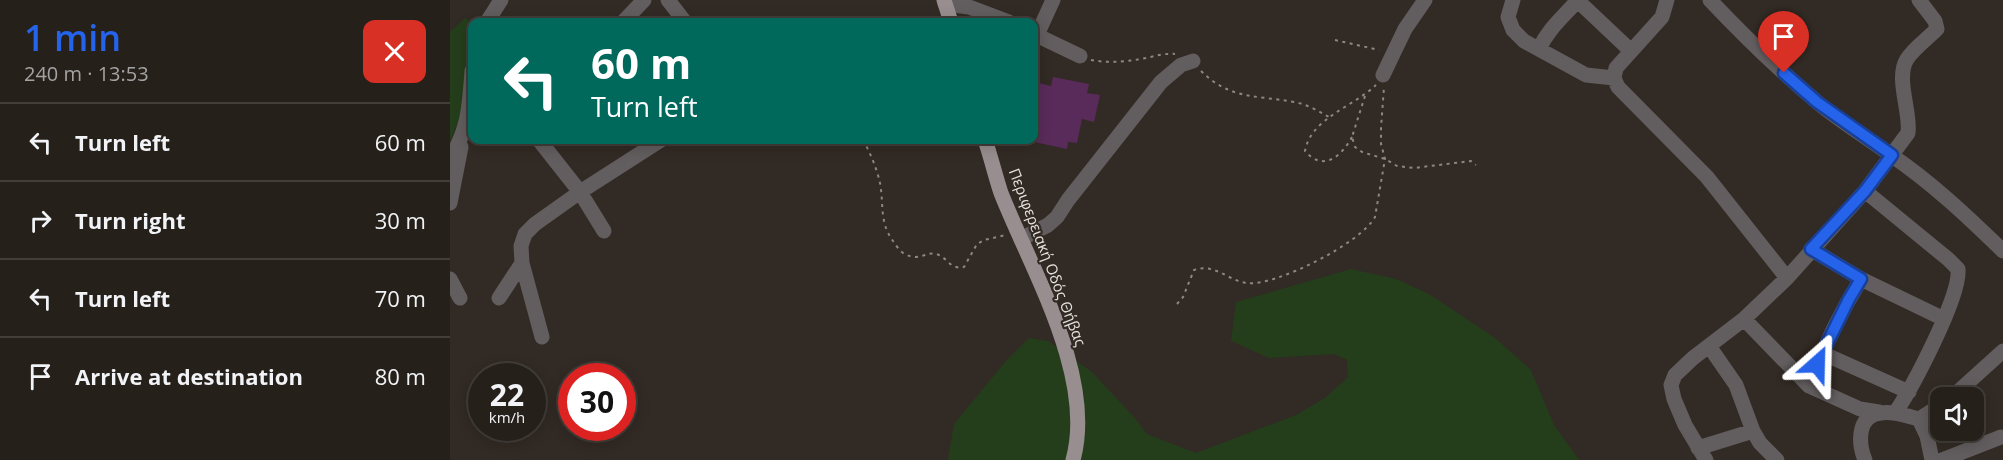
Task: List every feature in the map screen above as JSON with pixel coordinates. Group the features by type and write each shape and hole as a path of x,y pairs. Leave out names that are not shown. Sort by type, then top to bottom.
{"main road":[{"path":"944,2 950,18"},
{"name":"Περιφερειακή Οδός Θήβας","path":"986,144 1001,190 1050,306 1076,389 1077,431 1073,460"}],"street":[{"path":"490,18 501,0"},
{"path":"627,18 644,0"},
{"path":"668,0 682,18"},
{"path":"1038,29 1053,0"},
{"path":"1383,75 1405,29 1425,0"},
{"path":"1513,0 1508,17 1513,30 1524,41 1586,75 1614,78"},
{"path":"1539,49 1544,37 1578,0 1631,51"},
{"path":"1667,0 1662,17 1616,68 1614,78 1618,87 1631,102 1707,177 1787,278"},
{"path":"1710,0 1756,47 1817,102 1892,155 1951,201 2003,250"},
{"path":"1753,431 1702,454 1685,425 1671,385 1681,368 1744,319 1787,278 1865,191 1908,133 1909,123 1903,71 1905,62 1936,29 1935,21 1919,0"},
{"path":"944,2 998,18"},
{"path":"1038,36 1080,56"},
{"path":"1019,235 1048,225 1161,82 1181,65 1193,62"},
{"path":"450,160 468,122"},
{"path":"450,203 460,159 462,138"},
{"path":"543,144 580,192 604,231"},
{"path":"542,337 522,263 521,246 525,234 535,224 580,192 655,144"},
{"path":"1865,191 1958,269 1957,283 1944,319 1909,392 1895,413"},
{"path":"1811,249 1861,279 1944,319"},
{"path":"499,298 522,263"},
{"path":"450,279 460,298"},
{"path":"1809,386 1822,352 1861,279"},
{"path":"1744,319 1809,386 1860,409 1895,413 1919,419 1930,412"},
{"path":"1709,345 1736,385 1753,431 1760,443 1777,460"},
{"path":"1822,352 1909,392"},
{"path":"1963,387 1999,355 2003,374"},
{"path":"1865,460 1861,452 1859,432 1865,421 1879,412"},
{"path":"1919,419 1927,436 1932,460"},
{"path":"1942,460 2001,437"}],"path":[{"path":"1335,40 1394,52"},
{"path":"1080,56 1102,62 1142,59 1171,53 1182,55 1208,77 1232,92 1248,97 1295,102 1329,117"},
{"path":"1365,96 1352,137 1341,154 1324,161 1316,161 1310,157 1305,151 1306,143 1312,132 1329,117 1365,96 1383,75"},
{"path":"1177,304 1183,297 1194,270 1200,268 1217,270 1244,282 1260,283 1282,277 1349,243 1371,225 1375,217 1385,159 1381,144 1383,75"},
{"path":"1352,137 1355,147 1362,152 1385,159 1396,166 1414,168 1471,161 1476,165"},
{"path":"864,144 880,182 883,223 889,236 905,254 915,257 924,257 931,253 938,254 950,265 957,268 964,267 977,244 984,240 1019,235"}],"green space":[{"path":"465,18 468,20 467,101 450,141 450,32"},
{"path":"1351,269 1396,279 1429,294 1495,338 1531,370 1554,425 1579,460 948,460 954,424 1005,362 1029,338 1048,341 1092,372 1147,434 1196,453 1296,415 1325,398 1348,377 1347,360 1334,354 1269,358 1231,341 1236,302"}],"building":[{"path":"1053,77 1089,84 1087,93 1100,95 1094,122 1082,119 1077,143 1068,142 1067,149 1038,143 1039,83 1051,86"}],"route":[{"path":"1784,73 1852,129 1892,155 1865,191 1811,249 1861,279 1817,364"}]}
